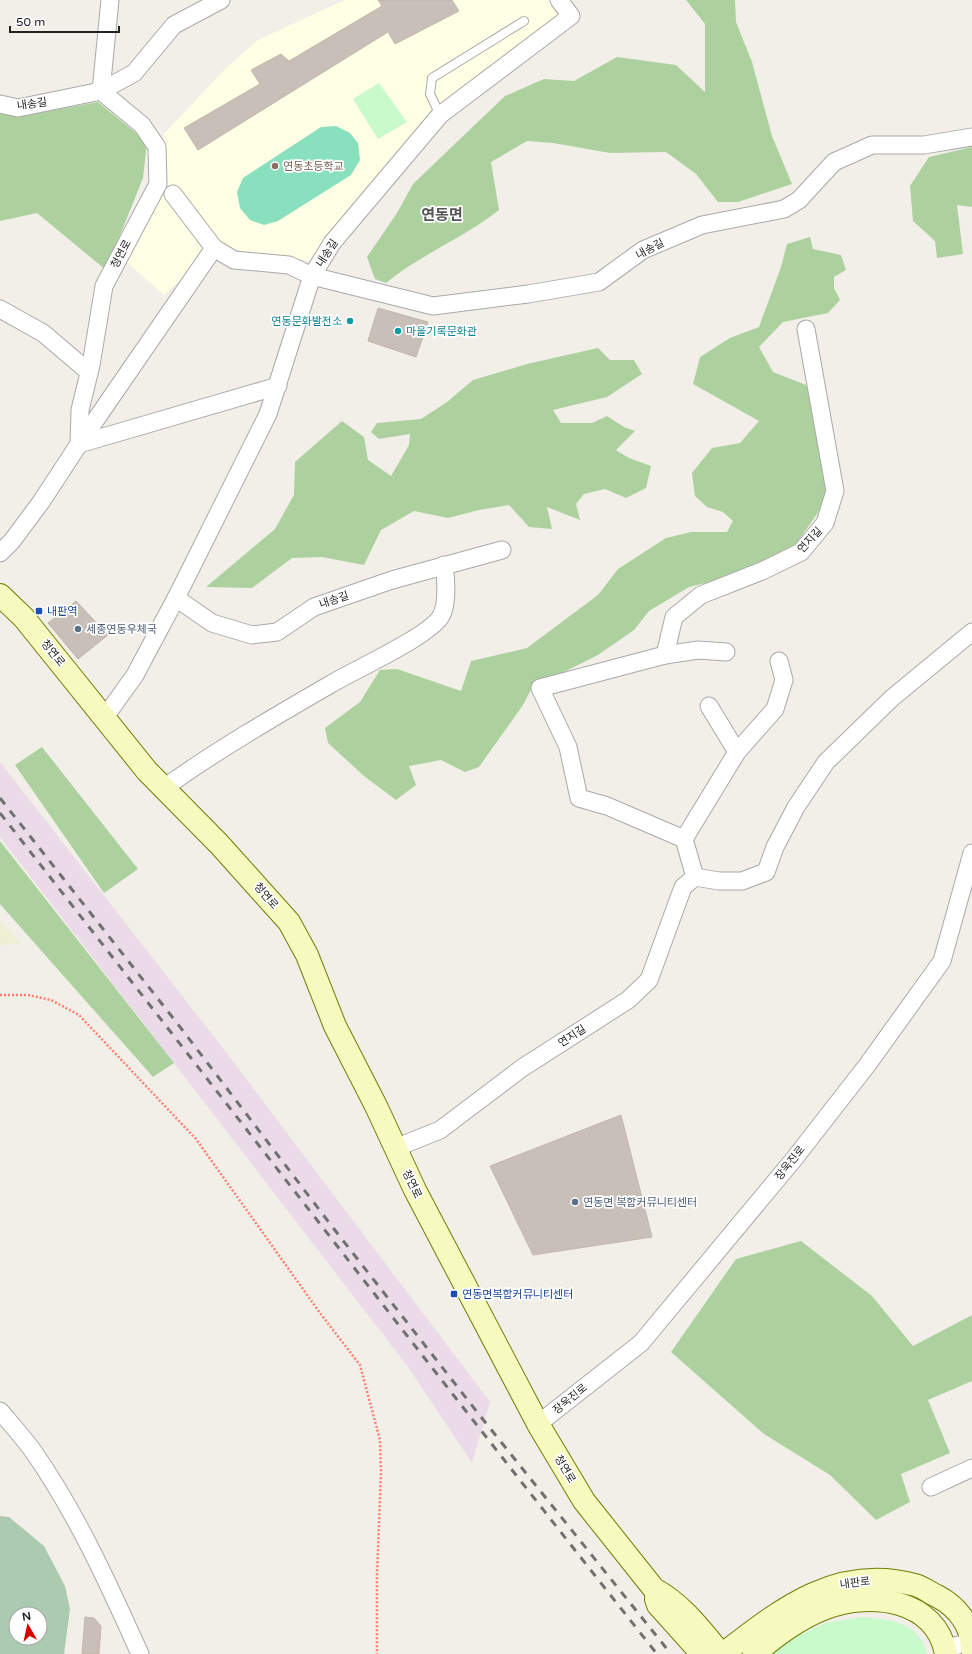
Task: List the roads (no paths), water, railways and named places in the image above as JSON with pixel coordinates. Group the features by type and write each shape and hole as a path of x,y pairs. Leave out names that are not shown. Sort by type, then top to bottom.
{"main road":[{"name":"청연로","path":"0,595 24,618 147,770 219,844 289,922 307,955 335,1026 414,1190 538,1424 584,1501 654,1588 665,1595 693,1620 722,1654"},
{"name":"내판로","path":"722,1654 770,1629 804,1599 842,1583 881,1580 916,1585 946,1600 962,1617 972,1636 972,1649"},
{"name":"청연로","path":"654,1588 658,1605 702,1654"},
{"name":"내판로","path":"754,1654 770,1629 797,1623 826,1608 852,1601 885,1600 911,1608 932,1622 943,1641 945,1651"}],"street":[{"path":"101,91 110,0"},
{"name":"내송길","path":"0,104 18,108 101,91 134,73 174,25 221,0"},
{"name":"내송길","path":"105,717 136,675 268,414 312,276 332,243 440,115 571,16 559,0"},
{"name":"청연로","path":"79,444 80,410 89,372 104,286 158,184 157,147 142,125 101,91"},
{"name":"내송길","path":"312,276 432,306 528,294 599,282 643,250 702,224 784,209 799,200 834,162 872,145 924,144 972,138"},
{"path":"173,194 214,248 234,260 289,265 312,276"},
{"path":"0,553 12,541 41,502 79,444 214,248"},
{"path":"0,309 43,333 89,372"},
{"name":"연지길","path":"665,655 674,617 701,595 762,571 801,552 825,523 836,491 806,329"},
{"path":"79,444 278,386"},
{"name":"내송길","path":"176,598 212,623 252,635 271,633 277,632 314,607 444,565 502,550"},
{"path":"164,788 219,750 331,683 421,634 441,616 447,586 444,565"},
{"path":"779,661 784,680 775,709 737,752 684,840 695,877 719,881 742,881 766,872 775,847 796,807 826,762 892,698 972,632"},
{"path":"684,840 607,806 580,798 568,747 540,688 665,655 698,650 726,652"},
{"path":"709,706 737,752"},
{"name":"장욱진로","path":"538,1424 641,1343 775,1182 868,1064 942,962 972,853"},
{"name":"연지길","path":"395,1148 440,1130 522,1068 628,1000 649,980 683,886 695,877"},
{"path":"0,1411 33,1451 72,1513 113,1593 140,1654"},
{"path":"931,1488 972,1468"},
{"path":"946,1600 964,1606 972,1612"},
{"path":"945,1651 972,1642"}],"lane":[{"path":"440,115 430,94 432,78 524,21"}],"railway":[{"path":"0,798 177,1023 334,1229 481,1417 671,1654"},
{"path":"0,813 657,1654"}],"place":[{"name":"연동초등학교","path":"275,166"},
{"name":"연동문화발전소","path":"350,321"},
{"name":"마을기록문화관","path":"398,331"},
{"name":"내판역","path":"39,611"},
{"name":"세종연동우체국","path":"78,629"},
{"name":"연동면 복합커뮤니티센터","path":"575,1202"},
{"name":"연동면복합커뮤니티센터","path":"454,1294"}],"district":[{"name":"연동면","path":"442,215"}]}
